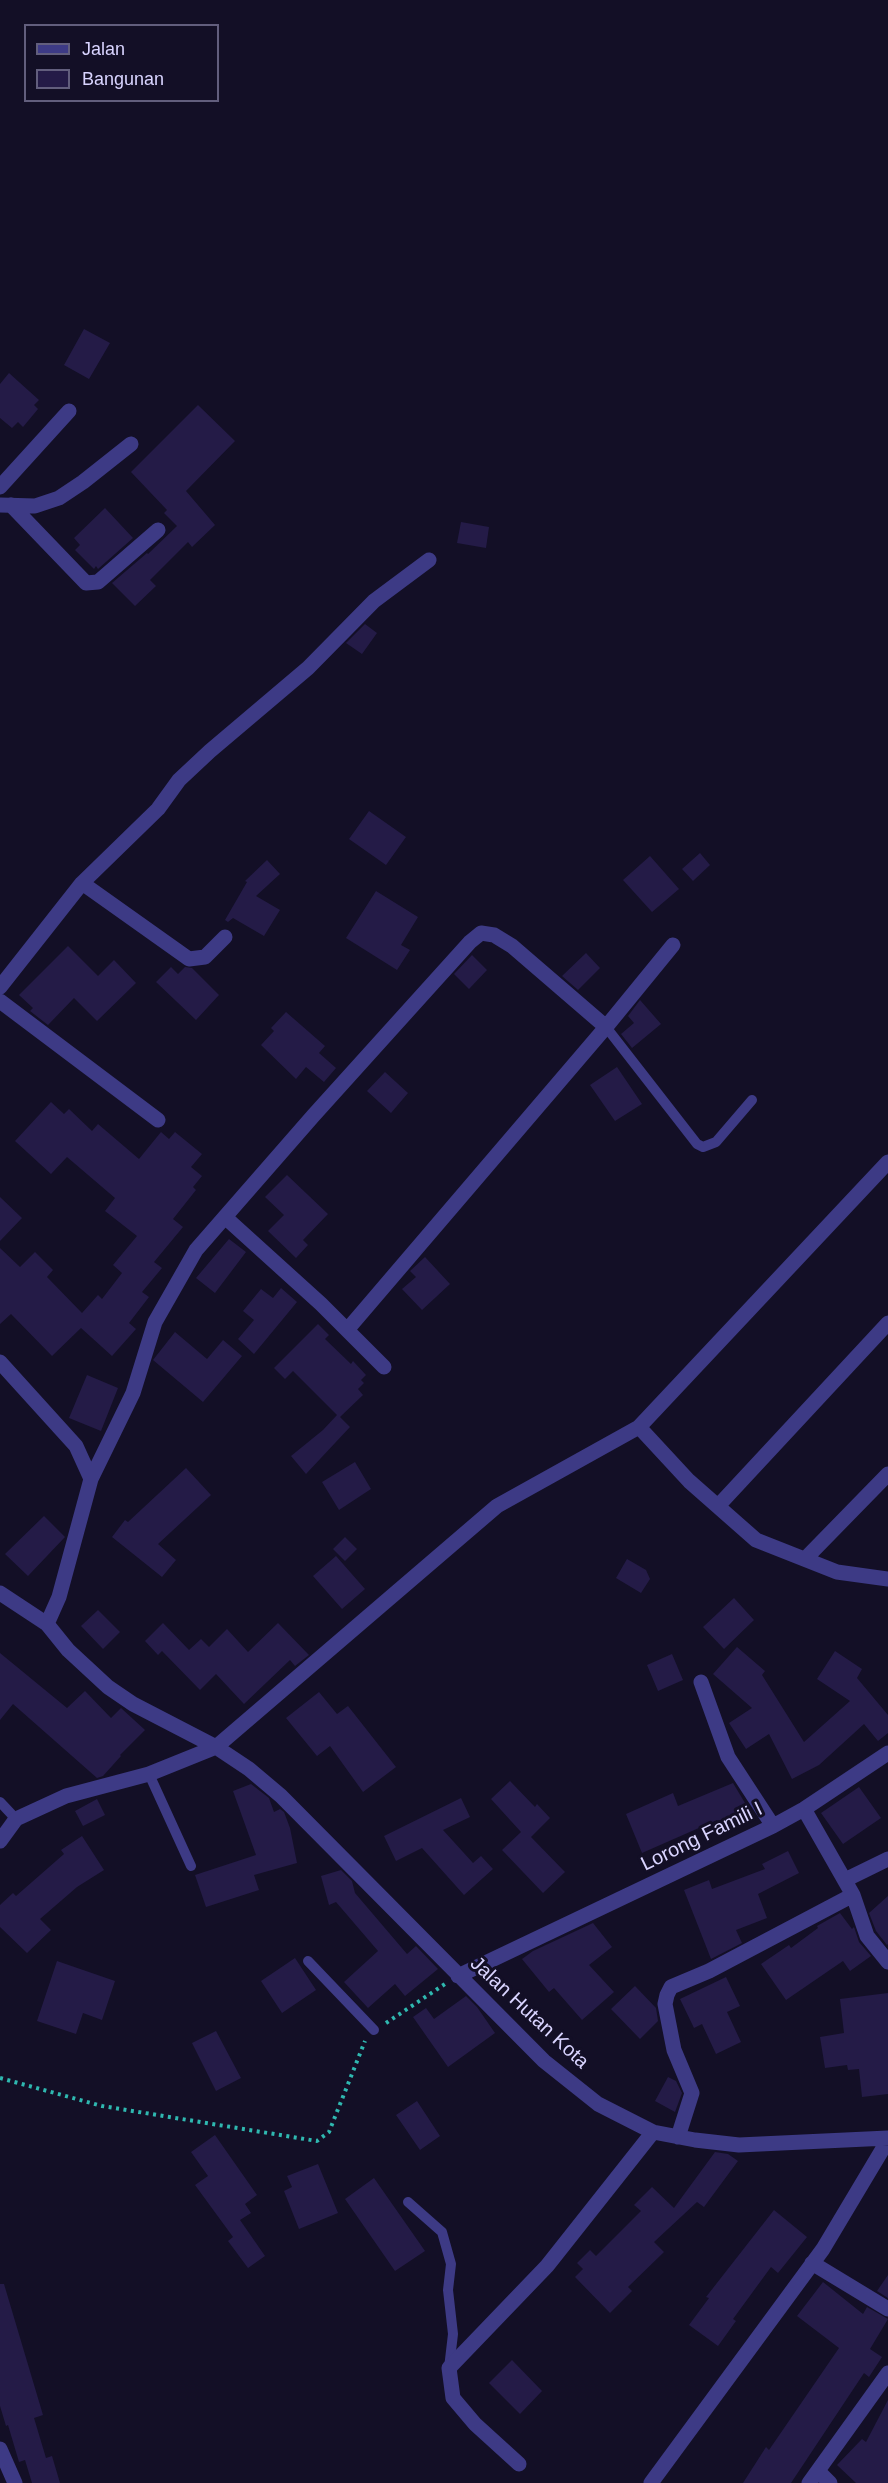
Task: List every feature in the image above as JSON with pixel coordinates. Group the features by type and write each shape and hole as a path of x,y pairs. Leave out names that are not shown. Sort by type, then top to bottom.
{"street":[{"path":"0,487 69,411"},
{"path":"5,505 34,506 59,498 131,444"},
{"path":"5,505 86,583 98,582 158,530"},
{"path":"0,987 82,883 158,808 179,780 308,668 374,601 429,560"},
{"path":"82,883 189,959 205,957 225,937"},
{"path":"47,1624 58,1597 92,1479 134,1393 154,1322 196,1250 470,942 481,933 494,935 512,945 606,1027"},
{"path":"346,1330 606,1027 673,945"},
{"path":"0,1001 158,1120"},
{"path":"0,1841 16,1819 66,1796 149,1774 216,1747 497,1506 639,1427 888,1162"},
{"path":"226,1218 384,1367"},
{"path":"718,1506 888,1323"},
{"path":"0,1362 76,1446 92,1479"},
{"path":"639,1427 689,1481 756,1540 837,1572 888,1579"},
{"path":"806,1559 888,1474"},
{"name":"Jalan Hutan Kota","path":"0,1593 47,1624 68,1650 108,1687 133,1704 216,1747 249,1769 281,1796 544,2061 598,2104 653,2132 739,2145 888,2139"},
{"path":"701,1682 728,1757 773,1826"},
{"name":"Lorong Famili I","path":"458,1976 773,1826 804,1809 888,1753"},
{"path":"804,1809 853,1895 867,1936 888,1962"},
{"path":"845,1880 888,1859"},
{"path":"678,2137 692,2092 674,2050 665,2004 671,1987 709,1971 853,1895"},
{"path":"519,2464 475,2424 453,2398 449,2368 548,2266 653,2132"},
{"path":"651,2483 812,2263 888,2139"},
{"path":"812,2263 888,2309"},
{"path":"830,2483 814,2477 888,2373"},
{"path":"0,2449 15,2483"}],"lane":[{"path":"606,1027 697,1144 703,1147 716,1142 752,1100"},
{"path":"149,1774 191,1866"},
{"path":"0,1802 16,1819"},
{"path":"308,1961 374,2030"},
{"path":"408,2202 442,2232 451,2264 448,2290 453,2334 449,2368"}],"path":[{"path":"0,2078 102,2106 316,2141 329,2133 362,2048 374,2030 458,1976"}],"building":[{"path":"84,329 110,343 89,379 64,365"},
{"path":"9,373 39,400 34,405 38,409 23,427 18,422 12,428 0,418 0,384"},
{"path":"198,405 235,441 186,491 215,525 192,547 188,542 150,580 156,586 135,606 112,583 148,554 177,526 164,513 167,510 131,472"},
{"path":"105,508 133,538 98,569 96,566 94,569 75,550 80,545 74,538"},
{"path":"461,522 489,527 486,548 457,543"},
{"path":"365,624 377,633 362,654 346,643"},
{"path":"369,811 406,837 386,865 349,839"},
{"path":"700,853 710,865 693,881 682,869"},
{"path":"650,856 679,889 652,912 623,880"},
{"path":"267,860 280,874 256,896 280,910 264,936 233,918 228,922 225,920 247,882 245,881"},
{"path":"376,891 418,917 401,945 410,950 397,970 346,938"},
{"path":"68,946 98,976 114,960 136,983 97,1021 74,998 48,1025 30,1011 33,1008 19,995"},
{"path":"586,953 600,968 578,990 562,976"},
{"path":"472,955 487,970 469,989 454,974"},
{"path":"171,967 178,974 185,967 192,968 219,995 196,1020 156,982"},
{"path":"640,1000 661,1024 632,1048 621,1034 634,1023 628,1016"},
{"path":"286,1012 325,1046 319,1053 336,1068 324,1082 306,1067 296,1079 261,1045 274,1031 271,1028"},
{"path":"617,1067 642,1104 615,1121 590,1085"},
{"path":"385,1072 408,1093 391,1113 367,1091"},
{"path":"51,1102 64,1114 69,1109 92,1131 98,1124 139,1159 161,1132 169,1139 175,1132 202,1154 191,1167 202,1176 193,1187 196,1190 173,1219 183,1227 154,1262 162,1268 142,1292 149,1297 129,1323 136,1329 112,1356 81,1328 52,1356 11,1314 0,1324 0,1248 20,1267 35,1252 53,1270 47,1277 82,1313 98,1295 102,1299 122,1273 113,1265 137,1236 105,1211 115,1198 67,1157 51,1174 15,1141"},
{"path":"287,1175 328,1214 303,1240 308,1245 296,1258 268,1231 284,1215 265,1197"},
{"path":"0,1197 22,1218 0,1241"},
{"path":"229,1239 246,1252 215,1293 196,1278"},
{"path":"425,1257 450,1284 422,1310 402,1289 416,1277 410,1271"},
{"path":"281,1288 297,1302 254,1354 238,1339 254,1320 243,1311 261,1289 273,1298"},
{"path":"318,1324 329,1335 325,1339 351,1364 353,1361 366,1375 361,1380 364,1383 358,1389 363,1395 340,1417 350,1427 306,1474 291,1456 323,1430 337,1415 293,1371 285,1379 274,1368"},
{"path":"175,1332 207,1359 223,1340 242,1356 203,1402 153,1360"},
{"path":"87,1375 118,1388 101,1431 69,1418"},
{"path":"355,1462 371,1489 339,1510 322,1482"},
{"path":"186,1468 211,1495 158,1544 176,1560 162,1577 112,1537 125,1520 128,1522"},
{"path":"44,1516 65,1537 28,1576 5,1554"},
{"path":"345,1537 357,1549 345,1561 333,1549"},
{"path":"336,1556 365,1589 342,1609 313,1576"},
{"path":"627,1559 646,1570 650,1579 641,1593 616,1578"},
{"path":"734,1598 754,1620 724,1649 703,1627"},
{"path":"98,1610 120,1632 103,1649 81,1626"},
{"path":"163,1623 189,1650 201,1639 209,1647 227,1629 248,1652 278,1623 309,1655 295,1666 290,1660 244,1704 216,1674 200,1690 162,1651 158,1655 145,1641"},
{"path":"737,1647 765,1671 762,1675 804,1742 850,1701 817,1679 835,1651 862,1669 857,1678 888,1715 888,1733 878,1741 864,1724 819,1765 792,1779 769,1734 746,1749 729,1723 752,1708 713,1674"},
{"path":"0,1653 67,1708 85,1691 111,1718 121,1708 145,1730 103,1776 97,1778 13,1704 0,1720"},
{"path":"672,1654 683,1680 658,1691 647,1665"},
{"path":"319,1692 337,1714 348,1706 396,1767 363,1792 330,1746 317,1756 286,1718"},
{"path":"510,1781 535,1807 537,1804 550,1818 531,1837 565,1872 543,1893 502,1850 521,1832 491,1799"},
{"path":"733,1783 751,1813 720,1826 717,1820 642,1853 626,1814 673,1793 678,1806"},
{"path":"251,1784 269,1798 274,1812 280,1809 284,1812 290,1828 297,1863 254,1875 259,1890 206,1907 195,1875 256,1855 233,1791"},
{"path":"859,1787 881,1818 843,1844 821,1813"},
{"path":"461,1798 470,1817 443,1830 473,1863 481,1856 493,1869 464,1895 422,1848 396,1861 384,1836"},
{"path":"97,1799 105,1815 83,1826 75,1811"},
{"path":"82,1836 104,1870 77,1887 40,1919 51,1930 27,1953 0,1927 0,1905 13,1893 16,1896 64,1854 61,1850"},
{"path":"788,1851 799,1873 758,1894 767,1918 736,1930 742,1943 711,1959 684,1890 709,1880 712,1889 765,1869 762,1864"},
{"path":"341,1870 352,1881 355,1893 407,1954 416,1946 438,1969 405,1996 395,1984 368,2008 344,1982 378,1951 336,1902 329,1905 321,1876"},
{"path":"888,1896 887,1945 876,1931 869,1913"},
{"path":"840,1913 852,1929 854,1927 859,1942 871,1956 850,1971 843,1961 786,2000 761,1964 789,1945 791,1948 818,1928 817,1926"},
{"path":"593,1923 612,1947 589,1965 614,1992 582,2020 554,1988 549,1992 522,1959 533,1951"},
{"path":"295,1958 316,1990 282,2013 261,1981"},
{"path":"57,1961 115,1981 102,2020 83,2013 76,2034 37,2021"},
{"path":"726,1977 740,2006 727,2012 741,2042 716,2054 702,2024 694,2028 680,1999"},
{"path":"635,1986 656,2008 658,2021 640,2039 611,2009"},
{"path":"888,1993 888,2094 862,2097 859,2069 848,2070 847,2065 825,2068 820,2037 844,2033 840,1999"},
{"path":"466,1996 477,2007 495,2033 448,2067 413,2017 426,2008 434,2019"},
{"path":"216,2031 241,2078 216,2091 192,2043"},
{"path":"668,2077 676,2081 682,2093 675,2112 655,2101"},
{"path":"417,2101 440,2136 420,2150 396,2115"},
{"path":"215,2135 257,2195 245,2204 251,2213 240,2220 265,2256 248,2268 228,2241 233,2237 195,2185 208,2176 191,2152"},
{"path":"715,2152 728,2154 738,2161 704,2207 697,2202 654,2242 664,2252 628,2287 632,2291 610,2313 575,2277 583,2269 577,2263 590,2250 596,2256 641,2211 634,2205 652,2187 674,2208"},
{"path":"318,2164 338,2213 299,2229 284,2191 292,2187 287,2176"},
{"path":"374,2178 425,2251 395,2271 345,2199"},
{"path":"774,2210 807,2237 778,2273 771,2267 733,2319 736,2321 718,2346 689,2325 709,2298 706,2297"},
{"path":"888,2275 888,2298 877,2291"},
{"path":"823,2282 863,2314 867,2307 888,2319 870,2349 882,2357 869,2377 864,2373 791,2483 743,2483 766,2447 769,2450 839,2348 797,2316"},
{"path":"0,2284 4,2284 43,2415 34,2418 46,2458 52,2456 60,2483 32,2483 25,2460 19,2462 8,2425 6,2426 0,2406"},
{"path":"512,2360 542,2391 520,2414 489,2383"},
{"path":"888,2400 888,2483 856,2483 837,2465 862,2439 866,2442"}]}
